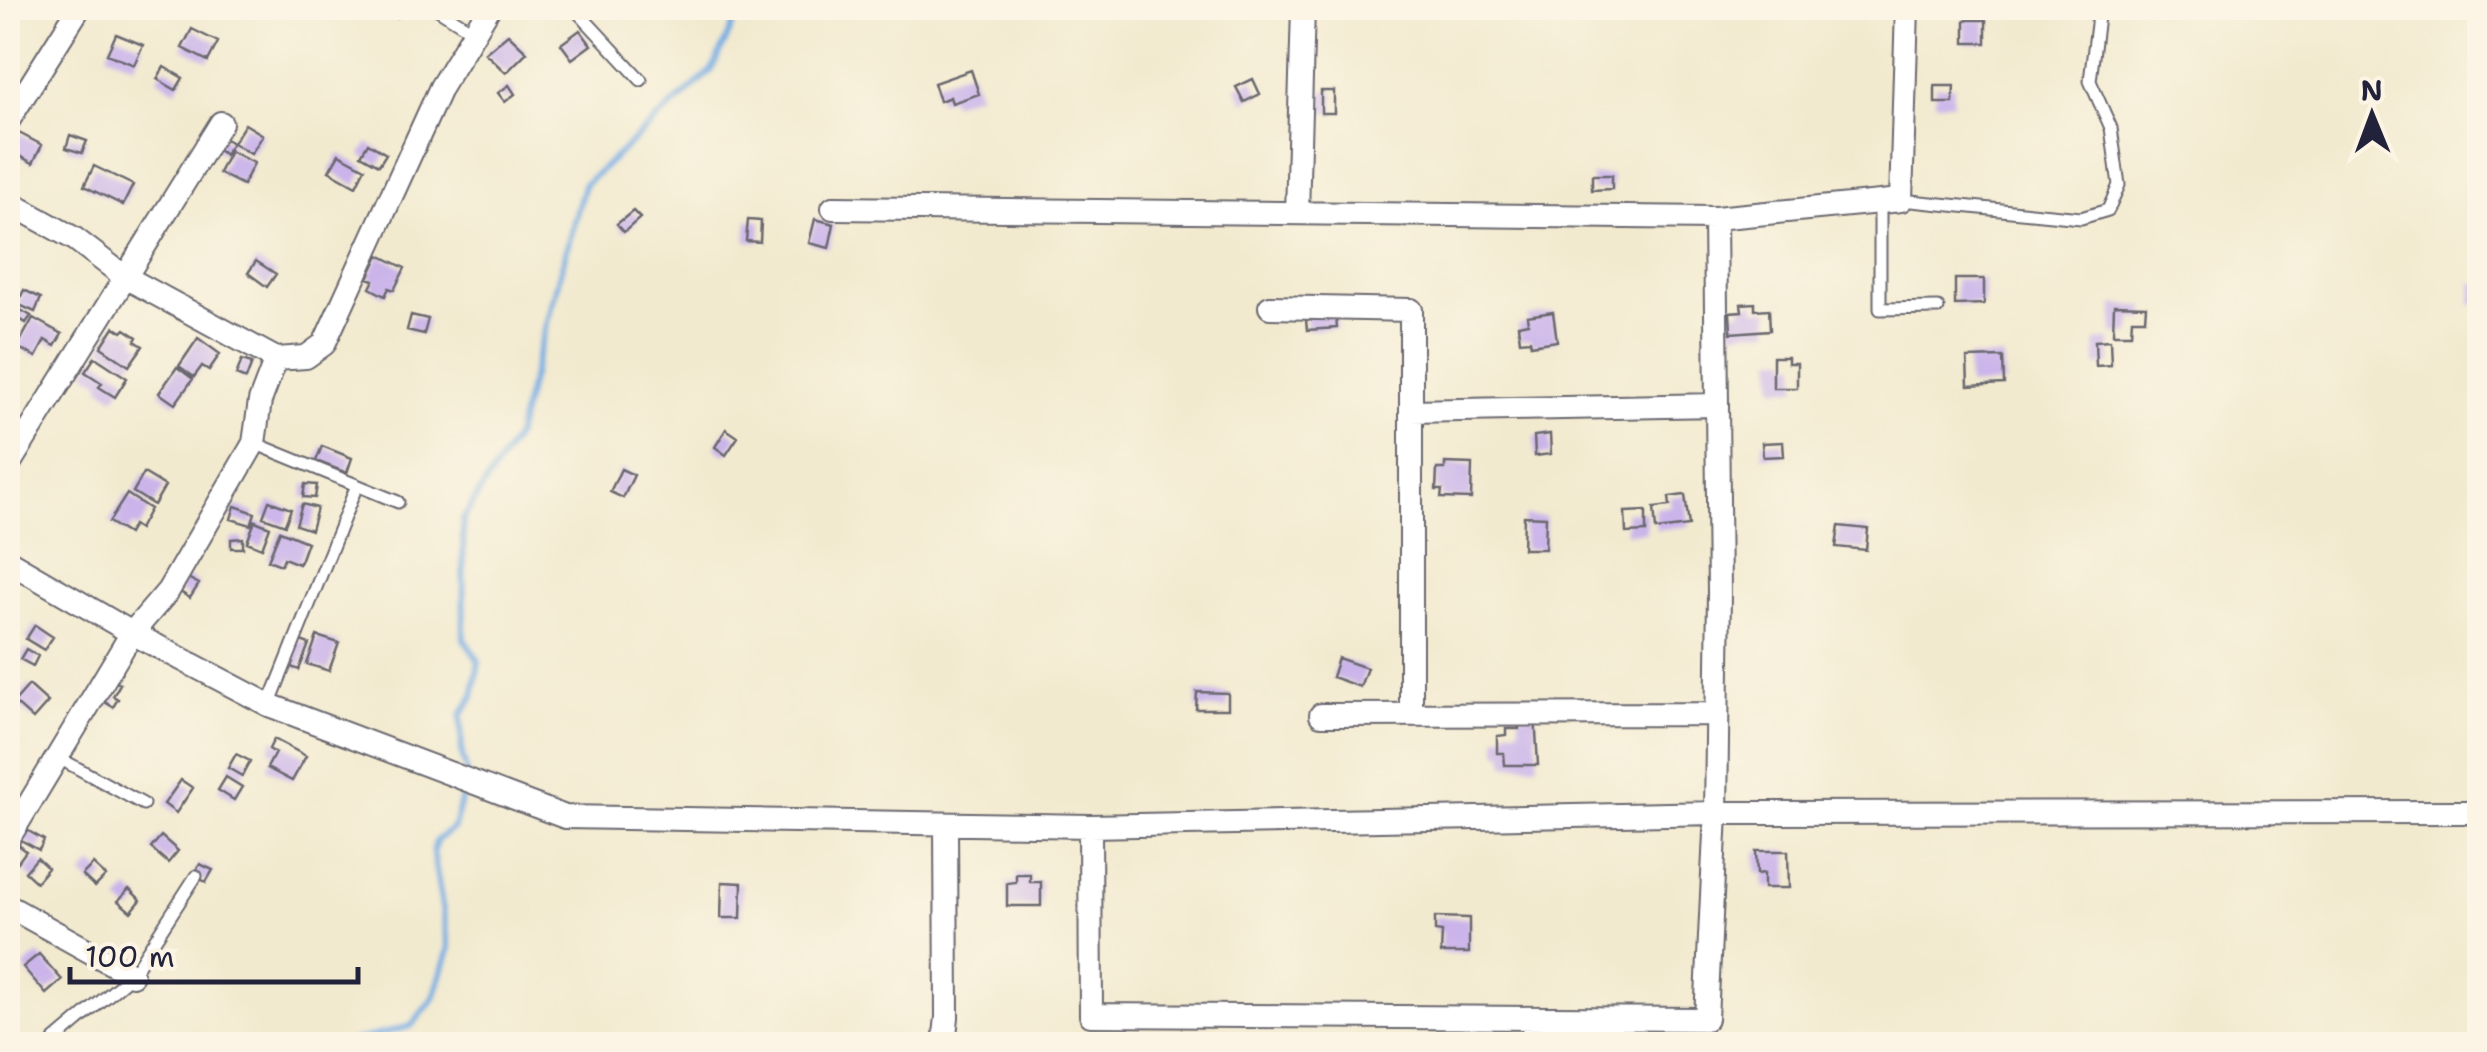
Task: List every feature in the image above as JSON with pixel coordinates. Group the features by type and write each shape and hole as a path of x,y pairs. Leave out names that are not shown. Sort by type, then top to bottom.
{"street":[{"path":"8,121 79,8"},
{"path":"8,202 75,239 125,277 276,359 306,357 324,344 441,87 489,8"},
{"path":"1298,213 1303,8"},
{"path":"833,208 1715,218 1891,201 1906,8"},
{"path":"8,466 221,123"},
{"path":"1090,826 1091,1015 1706,1019 1716,813 1715,218"},
{"path":"1270,307 1412,310 1411,715"},
{"path":"8,839 132,633 168,591 254,443 260,401 276,359"},
{"path":"1411,411 1717,405"},
{"path":"8,561 132,633 269,705 565,817 1090,826 1716,813 2480,812"},
{"path":"1321,715 1717,714"},
{"path":"944,1044 946,824"},
{"path":"8,906 132,975"},
{"path":"1533,1018 1534,1044"}],"lane":[{"path":"436,8 474,32"},
{"path":"574,8 641,80"},
{"path":"1938,308 1880,310 1891,201 2080,218 2108,210 2119,185 2117,166 2111,128 2090,81 2100,8"},
{"path":"254,443 398,502"},
{"path":"269,705 357,484"},
{"path":"57,757 143,804"},
{"path":"54,1042 132,975 196,876"}],"building":[{"path":"374,8 402,8 397,18"},
{"path":"1965,20 1986,20 1986,43 1965,43"},
{"path":"192,29 218,42 208,61 182,48"},
{"path":"580,30 591,45 572,59 561,44"},
{"path":"116,34 143,45 134,65 107,54"},
{"path":"508,34 527,52 506,73 485,53"},
{"path":"164,67 183,78 176,90 157,79"},
{"path":"971,70 979,94 952,103 950,97 940,101 934,83"},
{"path":"1253,79 1260,94 1244,102 1236,87"},
{"path":"509,85 515,94 505,102 498,93"},
{"path":"1935,86 1954,86 1953,103 1935,103"},
{"path":"1321,91 1334,91 1334,113 1321,113"},
{"path":"245,124 263,135 251,154 233,143"},
{"path":"17,132 42,145 33,163 8,150"},
{"path":"70,135 87,141 82,153 66,148"},
{"path":"222,137 232,143 225,155 215,148"},
{"path":"368,143 386,154 379,165 361,155"},
{"path":"230,151 254,163 243,185 219,173"},
{"path":"339,154 365,168 356,186 329,171"},
{"path":"94,166 133,185 123,205 84,186"},
{"path":"1592,175 1612,175 1612,189 1592,190"},
{"path":"633,211 640,218 624,232 617,224"},
{"path":"815,219 834,224 829,248 809,243"},
{"path":"748,220 761,221 760,242 746,241"},
{"path":"379,255 405,268 394,290 389,288 385,296 370,288 374,280 368,278"},
{"path":"256,261 276,274 267,287 248,273"},
{"path":"1955,279 1984,279 1984,304 1955,305"},
{"path":"2472,283 2480,283 2480,304 2471,304"},
{"path":"24,290 41,298 35,312 17,304"},
{"path":"9,303 18,308 11,320 8,318"},
{"path":"1755,303 1755,310 1769,309 1770,330 1731,333 1730,312 1742,311 1741,304"},
{"path":"2114,305 2146,306 2145,319 2132,319 2131,334 2113,334"},
{"path":"1335,308 1337,328 1307,330 1305,310"},
{"path":"19,309 31,316 26,323 15,316"},
{"path":"1553,312 1557,341 1531,345 1530,340 1520,341 1518,325 1528,323 1527,316"},
{"path":"411,315 428,319 424,334 407,330"},
{"path":"33,318 62,334 55,346 45,340 36,357 17,347"},
{"path":"114,327 122,332 125,329 143,346 129,366 101,347"},
{"path":"198,338 220,354 209,370 202,366 194,377 179,366"},
{"path":"2110,340 2111,365 2096,366 2095,341"},
{"path":"95,357 127,378 115,397 85,372"},
{"path":"1773,357 1788,357 1788,363 1797,363 1797,388 1773,388"},
{"path":"2003,357 2004,384 1968,386 1967,358"},
{"path":"242,360 252,363 246,379 236,375"},
{"path":"177,367 193,379 175,404 159,393"},
{"path":"726,429 738,437 726,455 715,447"},
{"path":"1550,434 1551,454 1535,456 1534,436"},
{"path":"1783,442 1784,456 1763,457 1762,443"},
{"path":"322,446 352,458 347,473 316,461"},
{"path":"1445,463 1472,464 1471,499 1441,498 1442,490 1436,490 1437,469 1445,469"},
{"path":"621,469 634,475 623,498 610,492"},
{"path":"144,473 165,486 154,505 133,492"},
{"path":"305,484 317,485 315,498 303,497"},
{"path":"127,494 150,509 139,529 133,525 128,534 109,522"},
{"path":"1685,495 1689,526 1656,530 1654,508 1670,506 1669,497"},
{"path":"269,501 291,509 285,525 263,517"},
{"path":"302,504 317,508 311,530 296,525"},
{"path":"235,506 255,513 251,525 231,519"},
{"path":"1646,511 1646,532 1626,533 1625,512"},
{"path":"1524,516 1546,517 1545,549 1523,549"},
{"path":"255,521 270,527 262,548 247,542"},
{"path":"1839,526 1868,529 1866,550 1836,547"},
{"path":"280,531 307,542 299,564 284,558 281,565 268,560"},
{"path":"243,538 243,548 231,548 231,539"},
{"path":"180,574 199,584 190,598 172,587"},
{"path":"35,625 53,637 44,650 26,639"},
{"path":"317,636 339,643 329,671 307,664"},
{"path":"293,638 309,644 299,670 283,664"},
{"path":"26,649 38,656 33,666 20,659"},
{"path":"1338,658 1367,668 1360,687 1332,677"},
{"path":"112,680 120,684 113,696 118,699 113,707 100,699"},
{"path":"29,685 48,702 33,719 14,702"},
{"path":"1197,692 1228,693 1228,709 1196,709"},
{"path":"1519,715 1535,715 1538,765 1505,765 1504,753 1497,753 1497,736 1506,735 1506,729 1519,729"},
{"path":"274,739 306,756 292,781 267,768 275,753 269,749"},
{"path":"236,754 250,761 242,776 228,768"},
{"path":"226,777 242,787 234,800 218,790"},
{"path":"181,780 193,788 176,813 164,804"},
{"path":"25,829 44,840 39,850 19,839"},
{"path":"161,836 178,851 168,863 151,848"},
{"path":"15,842 26,851 18,862 8,854"},
{"path":"1756,851 1788,851 1789,888 1764,888 1764,873 1757,874"},
{"path":"37,858 48,868 36,882 25,872"},
{"path":"93,864 106,876 95,887 82,875"},
{"path":"200,864 213,870 206,882 193,875"},
{"path":"1016,874 1030,874 1030,882 1041,882 1041,906 1007,906 1007,883 1016,882"},
{"path":"722,882 742,883 741,918 721,918"},
{"path":"129,889 141,900 131,912 118,901"},
{"path":"1435,917 1469,918 1469,953 1441,953 1442,932 1435,931"},
{"path":"39,954 62,980 46,994 23,967"},
{"path":"1557,1032 1579,1032 1579,1044 1557,1044"}],"waterway":[{"path":"467,773 462,755 461,715 473,697 479,661 464,639 463,519 516,436 584,185 712,70 741,8"},
{"path":"345,1044 411,1026 434,998 449,949 433,852 436,841 454,827 465,786"}]}
